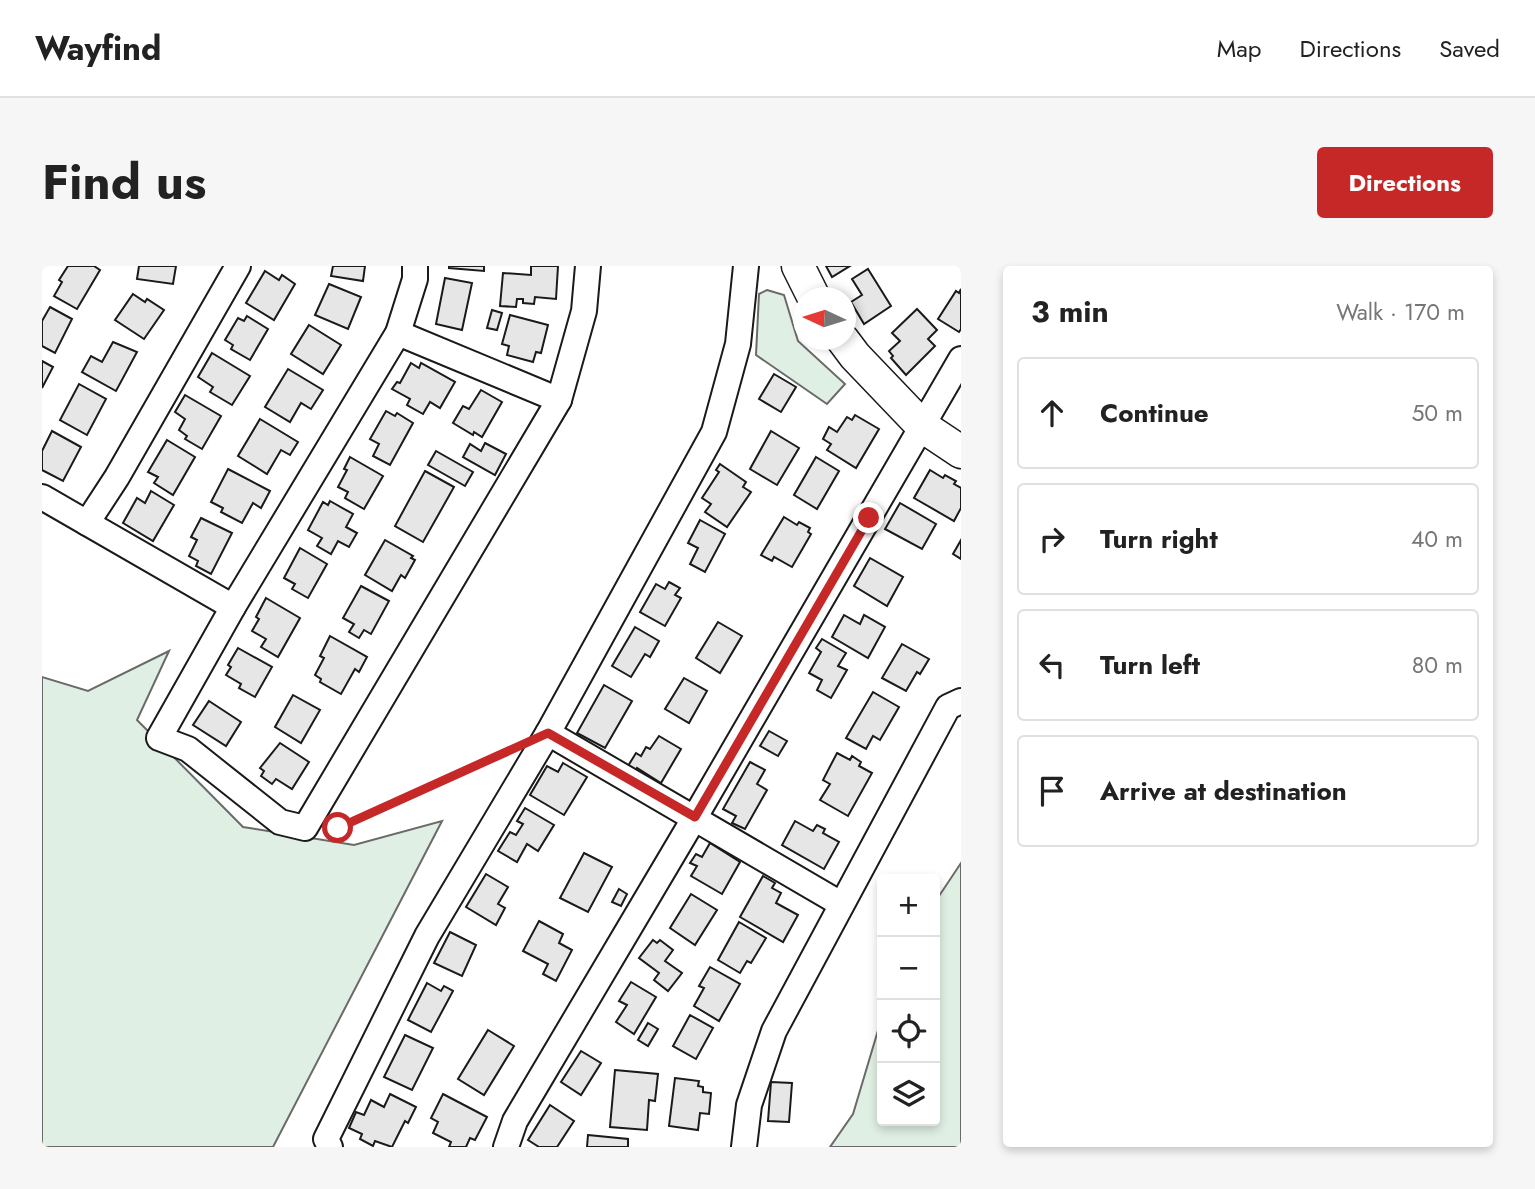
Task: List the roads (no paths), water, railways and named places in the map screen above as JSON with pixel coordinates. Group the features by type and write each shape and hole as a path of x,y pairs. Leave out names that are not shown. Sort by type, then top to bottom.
{"street":[{"path":"87,523 238,266"},
{"path":"415,266 415,279 398,333 233,607 159,738 188,749 281,822 305,828 559,400 584,311 588,266"},
{"path":"330,1147 326,1139 427,936 548,733 714,432 738,344 746,266"},
{"path":"798,266 808,287"},
{"path":"398,333 559,400"},
{"path":"850,350 922,426 961,452"},
{"path":"506,1147 515,1121 961,359"},
{"path":"42,497 233,607"},
{"path":"744,1147 749,1105 774,1031 948,707 961,701"},
{"path":"548,733 841,904"}]}
